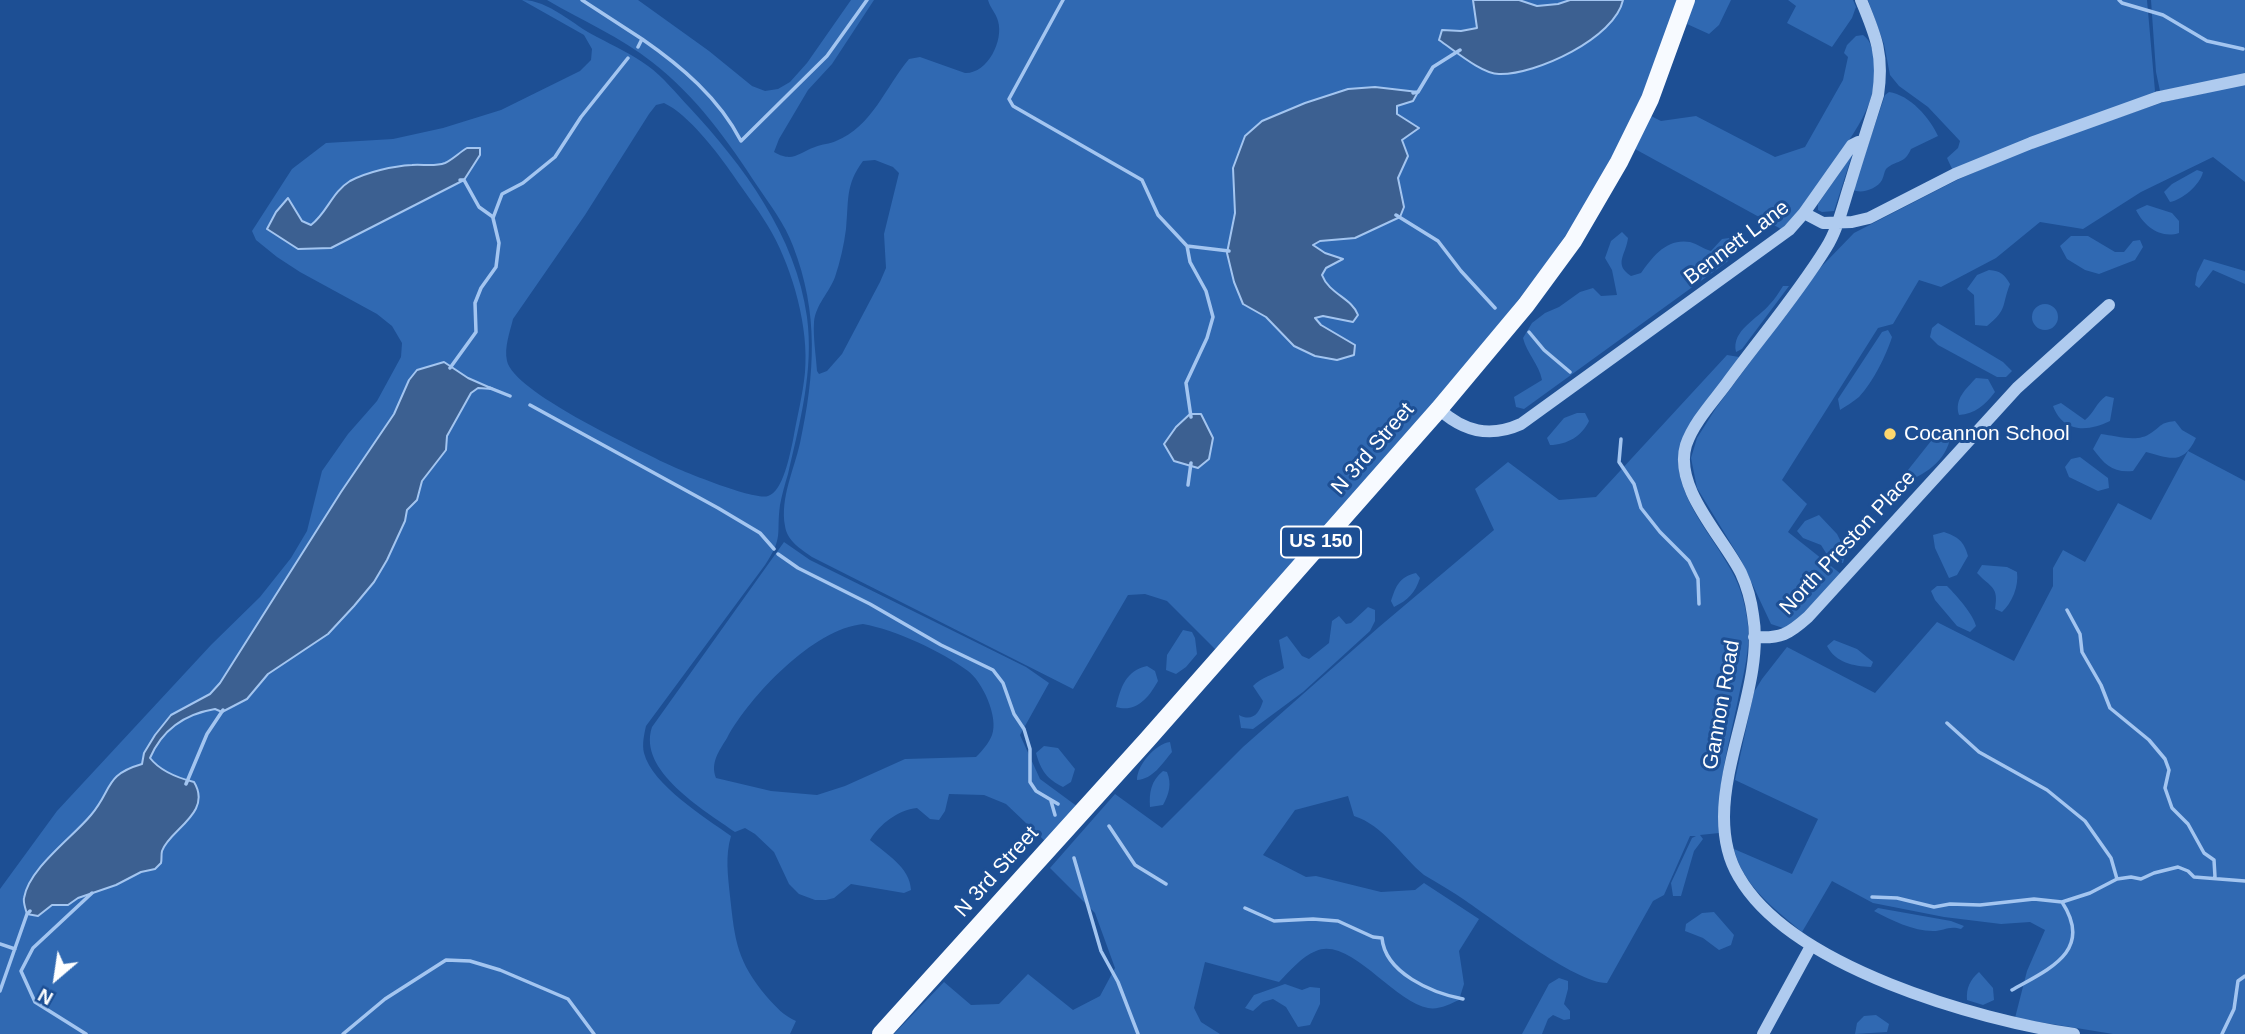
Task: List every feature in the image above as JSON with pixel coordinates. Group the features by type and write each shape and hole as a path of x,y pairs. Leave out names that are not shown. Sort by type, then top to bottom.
{"main road":[{"name":"N 3rd Street","path":"881,1034 1147,740 1439,409 1526,305 1573,241 1619,162 1650,99 1686,0"}],"street":[{"path":"1804,213 1852,145 1862,142 1878,95 1882,63 1861,0"},
{"name":"Bennett Lane","path":"1439,409 1460,423 1488,432 1499,433 1521,424 1760,252 1788,230 1804,213 1823,223 1869,218 1955,174 2099,117 2159,97 2245,79"},
{"name":"Gannon Road","path":"1862,142 1837,223 1827,246 1700,419 1685,447 1685,473 1690,490 1741,574 1749,596 1754,637 1747,689 1726,796 1725,837 1733,865 1750,892 1786,927 1811,946 1893,985 1954,1007 2015,1024 2074,1034"},
{"name":"North Preston Place","path":"1754,637 1768,638 1790,633 1808,617 2017,388 2109,305"},
{"path":"1763,1034 1811,946"}],"shaded area":[{"path":"522,0 542,4 623,50 654,70 669,85 729,153 764,203 792,258 801,287 807,317 809,357 805,396 780,505 775,548 646,726 643,743 649,765 668,789 731,836 728,874 739,950 749,973 767,997 784,1014 796,1021 790,1034 0,1034 0,889 57,811 211,645 260,597 291,558 307,531 322,471 348,434 377,401 401,357 402,343 392,326 377,314 277,257 256,240 252,231 292,169 326,143 393,139 443,128 501,110 580,71 591,60 592,49 584,35","holes":["664,103 673,108 711,145 763,218 780,248 798,300 806,355 803,389 785,472 778,488 768,496 748,494 700,478 602,431 530,388 514,374 507,361 507,345 513,319 585,215 649,114 656,105"]},
{"path":"547,0 638,0 752,86 765,91 778,89 790,82 807,63 851,0 874,0 832,64 808,90 779,139 774,152 791,157 849,135 869,116 909,59 920,57 965,73 980,68 992,55 998,38 998,21 988,0 1677,0 1625,134 1575,221 1530,285 1455,378 1376,469 1216,650 1167,601 1145,594 1128,595 1073,689 812,557 792,540 786,531 784,505 805,417 812,344 807,295 790,238 735,153 683,89 640,53","holes":["875,160 893,167 899,173 884,234 886,268 842,354 827,371 819,374 814,322 839,265 853,178 863,161"]},
{"path":"1473,0 1519,0 1537,6 1570,0 1623,0 1617,14 1605,28 1572,52 1533,68 1499,74 1476,66 1439,40 1442,30 1477,28"},
{"path":"1694,0 1731,0 1719,25 1709,34 1687,24"},
{"path":"1788,0 1853,0 1856,7 1852,18 1832,47 1787,23 1796,6"},
{"path":"1868,0 2147,0 2155,91 2154,94 1953,171 1947,158 1958,148 1960,141 1928,107 1899,86 1890,75 1884,44"},
{"path":"2151,0 2245,0 2245,75 2160,91 2156,72"},
{"path":"1863,35 1871,46 1875,71 1869,103 1854,133 1810,196 1781,229 1635,149 1651,116 1661,121 1696,116 1775,157 1805,147 1843,80 1848,57 1844,53 1847,45 1856,36"},
{"path":"2245,84 2245,182 2213,157 2141,192 2083,229 2040,222 1996,258 1941,287 1919,280 1893,324 1878,328 1782,480 1807,504 1788,532 1841,574 1793,624 1783,628 1771,624 1741,560 1697,488 1691,458 1697,438 1716,408 1821,267 1854,233 1957,180 2035,146 2164,102"},
{"path":"1375,87 1418,92 1413,101 1397,106 1397,114 1419,128 1402,140 1408,156 1398,178 1404,207 1400,217 1355,238 1320,241 1313,245 1325,253 1343,259 1326,268 1322,275 1330,287 1351,304 1358,315 1353,322 1323,316 1315,318 1321,325 1355,345 1354,355 1337,360 1315,356 1294,346 1266,317 1243,304 1227,253 1235,213 1233,168 1245,136 1262,121 1348,89"},
{"path":"1889,92 1912,102 1930,122 1938,136 1911,149 1903,160 1886,169 1877,186 1865,191 1853,190 1885,95"},
{"path":"467,148 480,148 480,155 464,180 331,248 298,249 267,229 288,198 302,221 311,225 350,181 389,168 441,164"},
{"path":"1852,155 1834,211 1818,210 1818,204"},
{"path":"2197,170 2203,172 2194,187 2170,202 2164,192 2172,184"},
{"path":"2147,205 2172,213 2179,221 2179,233 2159,233 2148,226 2136,210"},
{"path":"1622,232 1628,238 1622,263 1631,276 1641,273 1661,250 1682,241 1711,251 1722,239 1729,238 1732,254 1727,262 1524,409 1516,407 1514,397 1542,380 1523,338 1532,323 1580,292 1593,288 1601,296 1617,295 1612,270 1605,258 1611,241"},
{"path":"2071,236 2088,236 2115,252 2124,252 2133,241 2140,240 2143,247 2135,260 2099,274 2085,270 2067,259 2060,246"},
{"path":"2204,259 2245,271 2245,284 2213,270 2199,288 2195,285 2197,273"},
{"path":"1989,270 2002,274 2010,284 1998,316 1987,326 1975,325 1974,295 1967,289 1977,275"},
{"path":"1783,286 1789,286 1742,349 1736,352 1741,331 1772,302"},
{"path":"2045,304 2054,308 2058,317 2054,326 2045,330 2036,326 2032,317 2036,308"},
{"path":"1938,323 2003,362 2012,371 2006,377 1997,377 1938,345 1930,337 1932,328"},
{"path":"1888,330 1892,337 1874,376 1859,397 1840,410 1838,399 1882,332"},
{"path":"1727,355 1739,357 1678,460 1684,490 1690,504 1738,583 1748,626 1746,661 1722,781 1719,833 1700,835 1703,839 1694,851 1681,896 1673,896 1671,883 1692,838 1696,836 1690,836 1664,895 1653,901 1607,983 1593,981 1557,963 1424,875 1374,826 1354,816 1348,796 1295,810 1263,855 1306,877 1316,876 1381,892 1415,890 1424,883 1479,919 1459,951 1464,984 1459,1000 1436,1008 1415,1004 1357,961 1329,949 1316,951 1305,957 1279,982 1205,962 1194,1008 1201,1022 1220,1034 894,1034 944,982 971,1005 999,1004 1028,974 1073,1010 1100,996 1115,968 1095,913 1050,868 1115,794 1162,828 1243,747 1494,530 1475,489 1508,462 1559,500 1596,497"},
{"path":"444,362 468,378 493,389 478,388 471,393 447,436 446,450 422,481 417,500 407,510 405,521 374,582 328,634 268,674 247,699 222,712 215,709 204,711 184,719 161,739 150,758 170,774 194,782 198,803 188,820 166,843 161,863 155,869 141,872 116,885 78,898 68,905 52,905 38,916 27,914 24,898 34,875 91,815 115,778 142,764 144,753 171,715 210,694 220,683 341,492 394,414 409,380 417,370"},
{"path":"1976,378 1988,379 1995,392 1979,408 1959,415 1960,399"},
{"path":"2106,396 2114,398 2110,421 2093,427 2070,426 2057,415 2053,406 2061,403 2085,420"},
{"path":"1585,413 1589,421 1582,431 1568,441 1550,445 1547,438 1564,418"},
{"path":"1190,414 1201,414 1213,438 1209,459 1198,468 1174,461 1164,444"},
{"path":"2175,421 2182,430 2196,438 2181,456 2168,458 2146,452 2133,471 2120,471 2110,467 2093,449 2101,434 2140,438 2163,424"},
{"path":"1951,431 1947,449 1936,463 1905,482 1908,470 1935,436"},
{"path":"2188,451 2245,481 2245,1034 2113,1034 2015,1018 2027,971 2045,930 2030,922 2001,924 1944,917 1873,903 1832,881 1802,932 1761,896 1738,862 1734,849 1792,874 1818,819 1735,780 1754,692 1787,647 1875,693 1937,622 2014,661 2053,586 2053,568 2063,550 2085,562 2118,503 2151,520"},
{"path":"2080,457 2108,478 2109,488 2098,491 2069,477 2065,467 2071,459"},
{"path":"1819,515 1837,534 1846,552 1843,563 1831,561 1821,545 1803,538 1797,531 1805,521"},
{"path":"1944,532 1960,540 1968,556 1957,575 1949,578 1935,548 1933,535"},
{"path":"784,542 810,560 1026,667 1049,683 1020,735 1040,779 1078,807 1046,842 1006,804 984,795 949,794 945,811 939,820 930,819 917,808 910,809 890,819 870,840 902,868 910,882 911,890 904,893 851,884 834,898 815,900 799,894 789,884 774,852 755,834 745,828 735,832 676,788 654,759 650,743 652,727","holes":["863,624 904,636 945,656 968,671 979,683 988,700 994,727 989,741 976,757 905,759 845,786 817,795 771,791 716,778 714,773 718,752 737,721 785,667 824,638 844,629"]},
{"path":"1982,565 2007,567 2017,572 2014,594 2002,612 1995,609 1995,591 1977,573"},
{"path":"1416,573 1420,578 1413,592 1394,607 1391,601 1399,583"},
{"path":"1937,586 1947,586 1968,611 1976,626 1970,632 1957,626 1935,600 1931,591"},
{"path":"1368,607 1375,610 1375,621 1370,631 1303,692 1253,729 1241,728 1239,715 1248,718 1254,716 1263,701 1253,686 1284,668 1279,640 1287,636 1302,656 1309,659 1329,643 1332,621 1339,616 1346,624 1351,623"},
{"path":"1183,630 1192,632 1197,654 1176,674 1166,670 1167,655"},
{"path":"1834,640 1857,649 1873,662 1871,667 1840,660 1827,646"},
{"path":"1147,666 1155,671 1158,681 1151,693 1136,706 1116,707 1120,692 1129,676"},
{"path":"1170,742 1172,752 1161,766 1148,777 1137,780 1140,768 1148,756"},
{"path":"1044,746 1058,748 1075,769 1071,782 1063,787 1045,774 1040,765 1036,753"},
{"path":"1163,771 1167,772 1169,781 1167,797 1163,805 1150,807 1152,787"},
{"path":"1878,908 1951,921 1964,926 1961,929 1925,931 1874,911"},
{"path":"1714,912 1734,935 1731,945 1719,950 1703,938 1685,931 1686,924 1702,913"},
{"path":"1979,972 1993,988 1994,1000 1983,1005 1967,1000 1969,984"},
{"path":"1559,978 1568,981 1564,1004 1570,1011 1570,1019 1564,1020 1553,1015 1548,1019 1542,1034 1522,1034 1549,984"},
{"path":"1285,984 1302,990 1320,988 1320,1004 1310,1025 1298,1027 1286,1007 1273,999 1263,1002 1253,1011 1245,1008 1254,995"},
{"path":"1876,1015 1889,1024 1887,1032 1855,1034 1857,1023 1864,1016"}],"waterway":[{"path":"582,0 642,39 638,47"},
{"path":"642,39 698,84 722,111 741,141 827,56 867,0"},
{"path":"1063,0 1009,99 1013,106 1142,180 1158,215 1187,246 1229,251"},
{"path":"2119,0 2163,15 2207,41 2243,49"},
{"path":"1413,93 1418,92 1433,67 1460,50"},
{"path":"450,368 476,332 475,303 481,288 496,267 499,243 493,218 502,194 523,183 555,157 581,117 628,58"},
{"path":"460,180 464,180 479,207 493,217"},
{"path":"1396,215 1438,241 1495,308"},
{"path":"1187,246 1190,262 1206,291 1213,317 1207,338 1186,383 1191,417"},
{"path":"1529,332 1544,350 1570,372"},
{"path":"490,388 510,396"},
{"path":"530,405 718,508 760,533 774,549"},
{"path":"1621,439 1619,462 1634,484 1641,508 1689,561 1698,579 1699,604"},
{"path":"1188,485 1191,463"},
{"path":"778,554 798,568 993,670 1003,683 1014,714 1024,729 1030,749 1030,782 1036,791 1058,804"},
{"path":"2067,610 2080,634 2082,652 2101,685 2110,708 2149,740 2165,759 2169,770 2165,788 2172,808 2188,824 2204,853 2214,860 2215,877"},
{"path":"186,784 207,734 223,710"},
{"path":"1947,723 1979,752 2047,790 2085,821 2111,858 2117,879"},
{"path":"1051,801 1055,815"},
{"path":"1109,826 1135,865 1166,884"},
{"path":"1074,858 1101,951 1118,982 1138,1034"},
{"path":"1872,897 1897,898 1934,907 2034,899 2062,902 2090,893 2117,879 2141,879 2178,867 2194,877 2245,881"},
{"path":"86,1034 35,1002 21,971 33,948 92,893"},
{"path":"2012,990 2053,966 2070,946 2073,933 2071,919 2062,902"},
{"path":"1245,908 1274,921 1338,921 1373,937 1382,938 1385,950 1401,971 1438,992 1463,999"},
{"path":"0,991 30,911"},
{"path":"0,944 15,949"},
{"path":"343,1034 385,999 446,960 470,961 500,970 568,999 594,1034"},
{"path":"2222,1034 2234,1009 2238,981 2245,976"}],"place":[{"name":"Cocannon School","path":"1890,434"}]}
